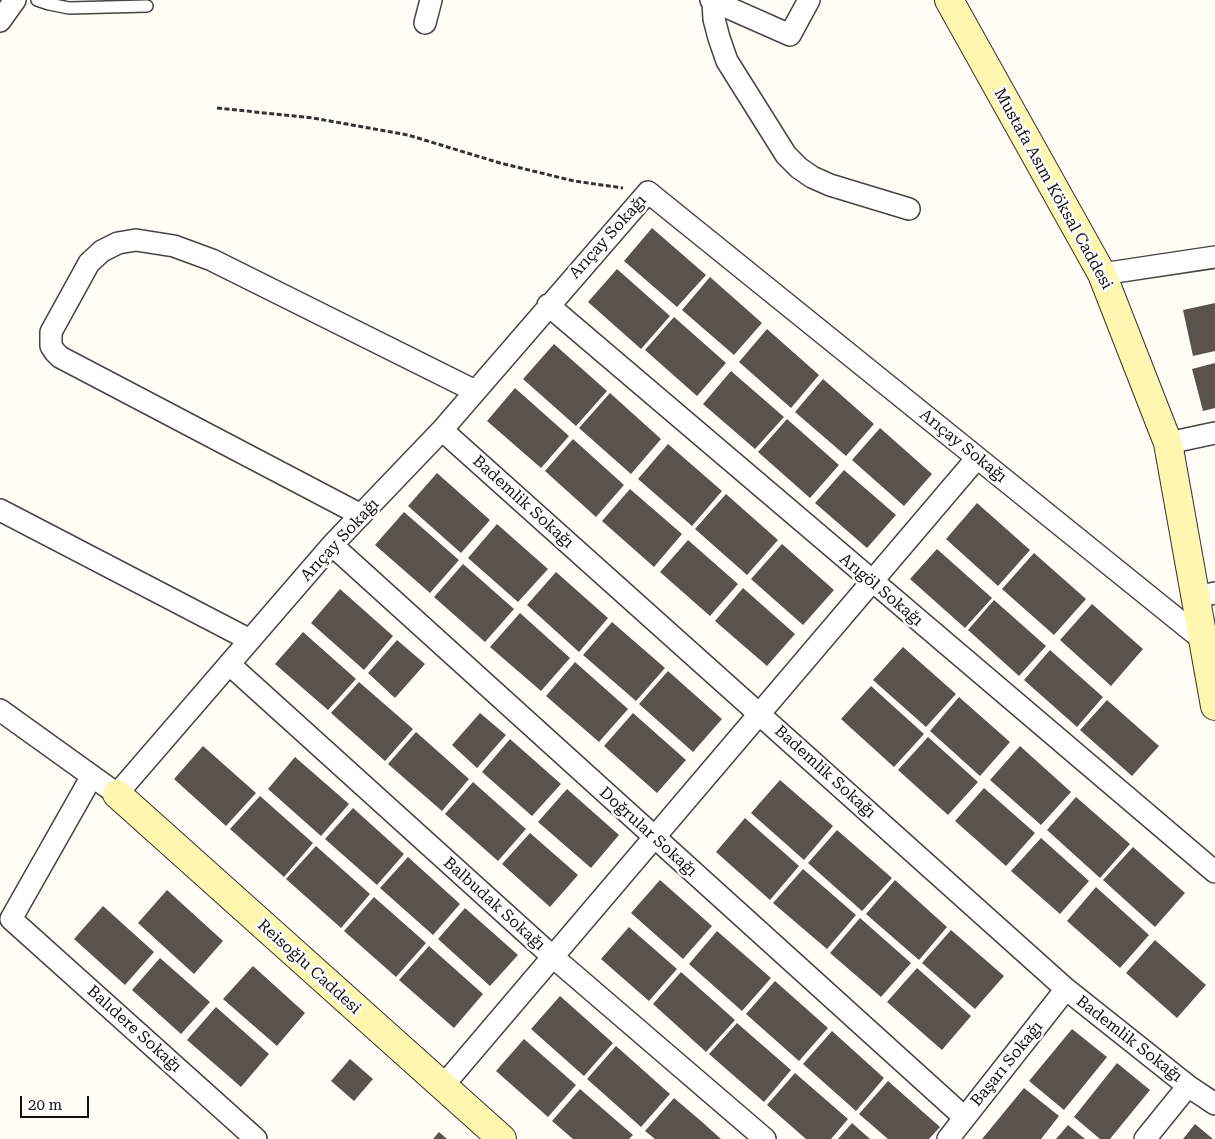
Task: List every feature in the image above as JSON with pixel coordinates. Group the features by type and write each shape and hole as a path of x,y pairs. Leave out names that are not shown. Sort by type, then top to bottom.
{"street":[{"path":"0,21 15,0"},
{"path":"425,23 431,0"},
{"path":"712,0 790,35 808,0"},
{"path":"712,0 714,19 727,61 786,156 812,177 830,185 909,209"},
{"name":"Mustafa Asım Köksal Caddesi","path":"949,0 1102,274 1168,443 1205,595 1203,640 1215,706"},
{"name":"Arıçay Sokağı","path":"117,794 332,545 442,430 548,305 648,192 1203,640"},
{"path":"361,515 60,357 55,352 50,339 51,332 89,264 102,251 118,243 136,240 174,246 212,260 475,391"},
{"path":"1102,274 1215,257"},
{"name":"Arıgöl Sokağı","path":"548,305 1215,872"},
{"name":"Bademlik Sokağı","path":"442,430 1066,989 1188,1086 1215,1104"},
{"path":"1168,443 1215,433"},
{"path":"442,1087 977,458"},
{"path":"0,510 250,640"},
{"name":"Doğrular Sokağı","path":"332,545 964,1117"},
{"name":"Balbudak Sokağı","path":"229,664 553,957 764,1139"},
{"path":"0,710 117,794"},
{"path":"6,919 92,776"},
{"name":"Reisoğlu Caddesi","path":"117,794 502,1139"},
{"name":"Balıdere Sokağı","path":"6,919 256,1139"},
{"name":"Başarı Sokağı","path":"948,1139 1066,989"},
{"path":"1145,1139 1188,1086"}],"lane":[{"path":"37,0 69,8 148,6"}],"path":[{"path":"217,108 313,118 408,135 500,163 574,181 648,192"}],"building":[{"path":"652,228 706,275 677,307 624,261"},
{"path":"617,269 670,316 641,349 588,302"},
{"path":"710,277 762,323 734,355 682,310"},
{"path":"1215,303 1215,351 1193,356 1183,310"},
{"path":"674,317 726,363 697,396 645,350"},
{"path":"767,329 819,375 791,408 739,362"},
{"path":"554,344 607,391 576,426 523,379"},
{"path":"1215,363 1215,408 1203,411 1192,369"},
{"path":"731,371 784,417 755,449 703,404"},
{"path":"823,379 874,424 846,456 795,412"},
{"path":"515,388 569,436 541,468 487,421"},
{"path":"610,393 661,439 631,474 579,428"},
{"path":"787,419 839,465 810,498 758,452"},
{"path":"880,428 932,474 904,506 852,460"},
{"path":"573,439 624,485 596,517 545,471"},
{"path":"668,444 722,491 692,526 638,479"},
{"path":"844,470 896,515 867,548 815,503"},
{"path":"437,473 490,520 461,553 408,506"},
{"path":"630,489 682,534 654,567 602,521"},
{"path":"726,494 778,540 747,575 695,529"},
{"path":"977,503 1030,550 998,586 946,539"},
{"path":"404,512 459,560 430,593 375,545"},
{"path":"497,524 548,569 518,602 468,558"},
{"path":"688,540 738,584 710,616 660,572"},
{"path":"782,544 834,590 803,625 751,579"},
{"path":"937,549 992,598 965,628 910,579"},
{"path":"1034,553 1086,599 1054,635 1002,589"},
{"path":"463,564 514,609 485,642 434,597"},
{"path":"556,572 608,618 579,652 527,605"},
{"path":"743,588 795,634 767,666 715,621"},
{"path":"340,589 393,636 364,670 311,623"},
{"path":"994,600 1046,646 1019,676 968,630"},
{"path":"1092,604 1143,649 1111,686 1060,640"},
{"path":"520,613 570,658 541,691 490,647"},
{"path":"612,622 665,668 636,701 583,655"},
{"path":"303,632 356,679 328,710 275,664"},
{"path":"397,640 425,664 395,698 368,673"},
{"path":"903,647 956,694 926,727 873,680"},
{"path":"1050,650 1103,697 1077,727 1024,680"},
{"path":"575,662 628,709 599,742 546,696"},
{"path":"668,671 722,719 693,752 639,704"},
{"path":"359,682 413,729 385,761 331,713"},
{"path":"871,686 924,734 894,767 841,719"},
{"path":"959,697 1010,742 980,776 930,731"},
{"path":"1107,700 1159,746 1132,776 1080,730"},
{"path":"480,713 506,735 477,768 452,745"},
{"path":"633,713 686,760 657,793 604,746"},
{"path":"416,732 469,779 442,811 388,764"},
{"path":"928,737 978,782 948,815 898,770"},
{"path":"510,739 561,784 532,816 482,772"},
{"path":"203,746 256,793 226,826 174,779"},
{"path":"1020,746 1071,792 1041,825 990,780"},
{"path":"295,757 349,804 321,836 268,789"},
{"path":"780,780 833,826 804,860 751,813"},
{"path":"473,782 526,829 498,861 445,814"},
{"path":"984,788 1035,833 1006,866 955,821"},
{"path":"567,789 619,835 591,868 538,822"},
{"path":"260,796 313,843 284,877 230,829"},
{"path":"1076,797 1130,844 1100,878 1047,830"},
{"path":"353,808 404,854 377,885 325,839"},
{"path":"745,818 799,866 770,900 716,852"},
{"path":"837,830 892,878 862,911 808,863"},
{"path":"530,833 578,875 550,907 502,864"},
{"path":"1041,838 1089,881 1060,914 1011,871"},
{"path":"316,846 370,894 341,928 286,879"},
{"path":"1133,847 1185,893 1155,927 1103,880"},
{"path":"408,857 460,904 433,935 380,888"},
{"path":"803,869 856,915 827,949 773,903"},
{"path":"660,880 712,926 683,959 631,913"},
{"path":"895,880 947,927 919,960 866,914"},
{"path":"1096,887 1149,935 1120,968 1067,921"},
{"path":"167,890 223,941 194,974 138,923"},
{"path":"374,897 426,943 396,977 344,931"},
{"path":"103,906 154,952 125,985 74,939"},
{"path":"465,908 518,955 490,986 438,939"},
{"path":"860,918 911,963 881,997 830,953"},
{"path":"629,927 677,969 649,1001 601,959"},
{"path":"951,930 1004,976 975,1009 922,963"},
{"path":"717,931 771,978 742,1011 689,964"},
{"path":"1155,940 1206,985 1177,1018 1126,973"},
{"path":"429,946 483,994 454,1028 399,980"},
{"path":"160,958 210,1002 181,1034 132,990"},
{"path":"253,966 305,1013 277,1046 223,999"},
{"path":"917,968 971,1016 942,1050 887,1002"},
{"path":"681,972 735,1020 706,1052 653,1004"},
{"path":"775,981 828,1028 799,1061 746,1014"},
{"path":"560,996 613,1043 584,1076 531,1029"},
{"path":"216,1007 269,1054 241,1087 187,1040"},
{"path":"737,1023 791,1070 764,1102 709,1054"},
{"path":"1072,1029 1107,1057 1064,1110 1029,1081"},
{"path":"832,1031 884,1078 856,1111 803,1064"},
{"path":"524,1039 576,1085 548,1117 496,1071"},
{"path":"616,1046 670,1094 641,1127 587,1079"},
{"path":"350,1059 373,1079 354,1101 331,1081"},
{"path":"1117,1063 1150,1090 1110,1139 1100,1139 1074,1117"},
{"path":"795,1073 848,1119 831,1139 806,1139 767,1105"},
{"path":"888,1081 940,1127 929,1139 888,1139 859,1114"},
{"path":"1024,1088 1059,1116 1041,1139 982,1139"},
{"path":"580,1089 633,1135 629,1139 573,1139 552,1121"},
{"path":"674,1098 721,1139 655,1139 645,1131"},
{"path":"852,1123 870,1139 838,1139"},
{"path":"1195,1124 1213,1139 1183,1139"},
{"path":"1068,1125 1085,1139 1056,1139"},
{"path":"439,1132 447,1139 433,1139"}]}
